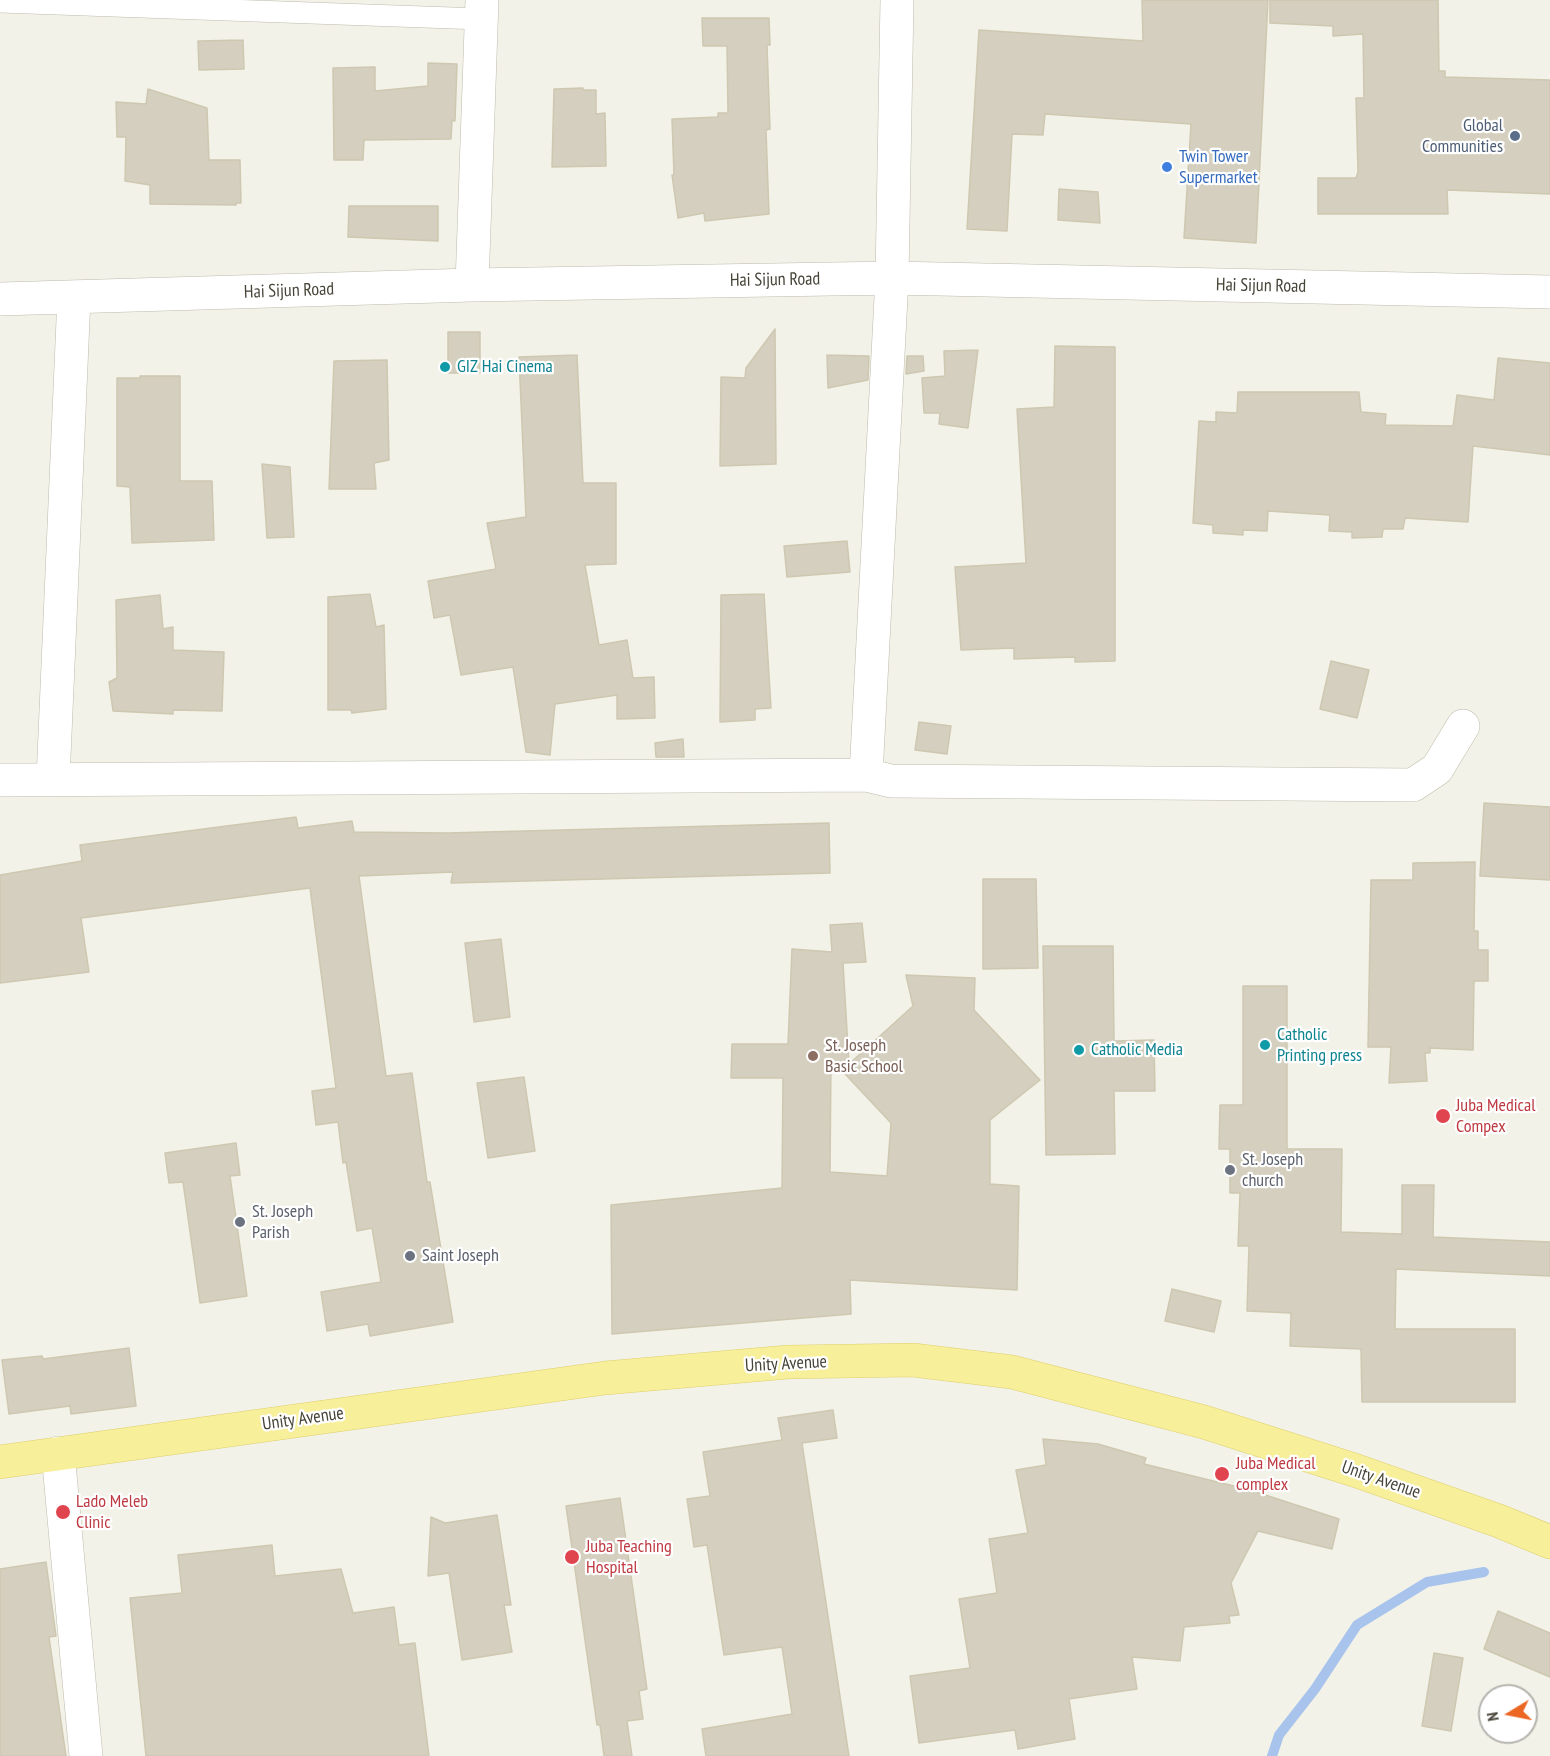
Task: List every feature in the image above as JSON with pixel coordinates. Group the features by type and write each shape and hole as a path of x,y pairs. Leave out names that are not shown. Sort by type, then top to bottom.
{"main road":[{"name":"Unity Avenue","path":"0,1462 605,1378 788,1362 913,1360 1012,1372 1204,1422 1357,1471 1499,1521 1550,1542"}],"street":[{"path":"866,775 892,278 897,0"},
{"path":"472,285 482,10"},
{"name":"Hai Sijun Road","path":"0,299 472,285 892,278 1550,292"},
{"path":"53,780 74,297"},
{"path":"0,780 866,775 891,781 1413,785 1437,769 1463,726"},
{"path":"58,1453 86,1756"}],"lane":[{"path":"0,3 482,10"}],"building":[{"path":"1142,0 1268,0 1256,243 1184,238 1191,124 1045,114 1043,135 1012,134 1007,231 967,229 979,30 1143,41"},
{"path":"1270,0 1438,0 1439,71 1445,71 1445,77 1550,80 1550,194 1447,190 1448,214 1318,214 1318,178 1356,178 1358,172 1356,98 1364,98 1363,34 1333,36 1333,26 1270,23"},
{"path":"702,18 769,18 770,45 767,45 770,129 766,130 769,214 705,221 704,213 678,218 672,175 674,175 672,119 718,117 718,113 728,113 727,46 703,46"},
{"path":"243,40 244,69 199,70 198,41"},
{"path":"428,63 457,64 455,121 452,120 451,139 364,140 363,160 334,160 333,68 375,67 375,91 428,86"},
{"path":"583,88 583,90 596,90 596,114 605,113 606,166 552,167 554,89"},
{"path":"148,89 207,108 209,160 240,160 241,203 236,203 236,205 150,204 150,185 125,181 126,137 117,137 116,102 146,104"},
{"path":"1059,189 1098,192 1100,223 1058,220"},
{"path":"349,206 438,206 438,241 348,237"},
{"path":"775,329 776,464 720,466 721,377 745,378 746,368"},
{"path":"448,332 480,332 480,373 448,373"},
{"path":"1055,346 1115,347 1115,661 1075,662 1075,657 1014,659 1014,648 961,650 955,567 1026,563 1017,409 1054,407"},
{"path":"978,350 968,428 939,424 940,413 924,413 922,378 945,376 944,351"},
{"path":"577,355 583,483 616,483 616,564 585,565 599,645 627,640 633,678 654,677 655,718 617,719 617,695 555,704 550,755 526,752 513,667 461,675 450,615 434,618 428,581 496,569 487,523 526,517 519,357"},
{"path":"827,355 869,356 868,380 828,388"},
{"path":"907,356 923,356 924,371 906,374"},
{"path":"1498,358 1550,363 1550,455 1473,446 1468,522 1405,518 1403,529 1383,529 1382,537 1352,538 1352,532 1329,531 1330,515 1268,511 1267,531 1243,530 1243,535 1213,533 1213,525 1193,523 1199,421 1216,422 1216,412 1237,413 1238,392 1359,392 1361,412 1386,414 1385,425 1453,426 1457,395 1494,400"},
{"path":"387,360 389,460 374,463 376,489 329,489 334,361"},
{"path":"140,376 180,376 180,481 212,481 214,540 132,543 130,487 117,486 117,378 140,378"},
{"path":"262,464 290,467 294,537 267,538"},
{"path":"847,541 850,572 787,577 784,546"},
{"path":"370,594 376,627 384,625 386,709 352,713 351,710 328,710 328,597"},
{"path":"764,594 771,708 755,709 755,720 720,722 721,595"},
{"path":"160,595 163,629 173,627 173,650 224,652 222,711 173,710 173,714 113,711 109,682 117,678 116,600"},
{"path":"1331,661 1369,670 1357,718 1320,709"},
{"path":"919,722 951,726 947,754 915,750"},
{"path":"683,739 684,757 656,757 655,743"},
{"path":"1484,803 1550,807 1550,880 1480,876"},
{"path":"296,817 298,828 352,821 354,832 447,833 829,823 830,873 451,883 453,872 359,876 386,1076 412,1073 427,1182 430,1182 453,1322 370,1336 368,1324 327,1331 321,1292 381,1282 372,1228 357,1231 346,1162 343,1163 338,1122 316,1125 312,1091 336,1088 310,888 81,918 89,972 0,983 0,875 82,861 80,845"},
{"path":"1475,862 1474,931 1478,931 1478,950 1488,950 1488,981 1474,981 1473,1050 1430,1048 1430,1053 1425,1053 1427,1081 1389,1083 1391,1047 1368,1047 1371,880 1413,880 1413,863"},
{"path":"983,879 1036,879 1038,968 983,969"},
{"path":"862,923 866,962 843,963 849,1064 913,1006 906,975 975,978 974,1010 1040,1080 990,1120 990,1184 1019,1186 1017,1290 850,1280 851,1314 612,1334 611,1205 782,1188 783,1078 731,1078 732,1044 788,1044 792,949 832,952 830,925","holes":["831,1059 891,1123 887,1176 830,1172"]},
{"path":"501,939 510,1017 474,1022 465,943"},
{"name":"Catholic Media","path":"1043,946 1113,946 1114,1041 1154,1040 1155,1091 1114,1091 1115,1154 1046,1155"},
{"path":"1243,986 1287,986 1287,1149 1342,1149 1341,1232 1402,1234 1402,1185 1434,1185 1433,1237 1550,1242 1550,1276 1396,1269 1395,1329 1515,1329 1515,1402 1362,1402 1361,1349 1290,1346 1291,1313 1247,1311 1249,1246 1238,1246 1240,1193 1230,1193 1230,1149 1219,1149 1220,1105 1243,1105"},
{"path":"524,1077 535,1151 488,1158 477,1083"},
{"path":"236,1143 240,1175 230,1176 247,1296 200,1303 183,1182 169,1183 165,1153"},
{"path":"1172,1289 1221,1301 1214,1332 1165,1321"},
{"path":"129,1348 136,1406 71,1414 70,1406 9,1414 2,1360 42,1356 43,1359"},
{"path":"833,1410 837,1438 802,1443 849,1756 706,1756 702,1729 792,1714 782,1647 724,1655 707,1545 694,1547 687,1499 710,1496 703,1452 782,1440 778,1418"},
{"path":"1043,1439 1098,1444 1146,1458 1144,1464 1250,1490 1339,1519 1332,1549 1258,1531 1231,1583 1239,1615 1229,1616 1230,1623 1184,1627 1180,1661 1132,1657 1137,1689 1069,1699 1075,1739 1018,1749 1015,1730 919,1743 910,1676 970,1668 959,1599 997,1593 989,1539 1028,1533 1016,1470 1046,1465"},
{"path":"620,1498 647,1689 639,1691 643,1719 627,1721 632,1756 604,1756 600,1725 597,1725 566,1506"},
{"path":"497,1515 511,1605 504,1605 512,1652 462,1660 449,1573 428,1576 431,1517 445,1523"},
{"path":"272,1545 275,1576 341,1569 353,1613 394,1607 399,1645 415,1643 429,1756 146,1756 130,1598 182,1593 178,1555"},
{"path":"46,1562 56,1636 49,1637 66,1756 0,1756 0,1569"},
{"path":"1498,1611 1550,1633 1550,1677 1484,1649"},
{"path":"1434,1653 1463,1658 1451,1731 1422,1726"}],"waterway":[{"path":"1272,1756 1279,1735 1315,1689 1357,1625 1427,1582 1484,1572"}],"place":[{"name":"Global Communities","path":"1515,136"},
{"name":"Twin Tower Supermarket","path":"1167,167"},
{"name":"GIZ Hai Cinema","path":"445,367"},
{"name":"Catholic Printing press","path":"1265,1045"},
{"name":"Catholic Media","path":"1079,1050"},
{"name":"St. Joseph Basic School","path":"813,1056"},
{"name":"Juba Medical Compex","path":"1443,1116"},
{"name":"St. Joseph church","path":"1230,1170"},
{"name":"St. Joseph Parish","path":"240,1222"},
{"name":"Saint Joseph","path":"410,1256"},
{"name":"Juba Medical complex","path":"1222,1474"},
{"name":"Lado Meleb Clinic","path":"63,1512"},
{"name":"Juba Teaching Hospital","path":"572,1557"}]}
